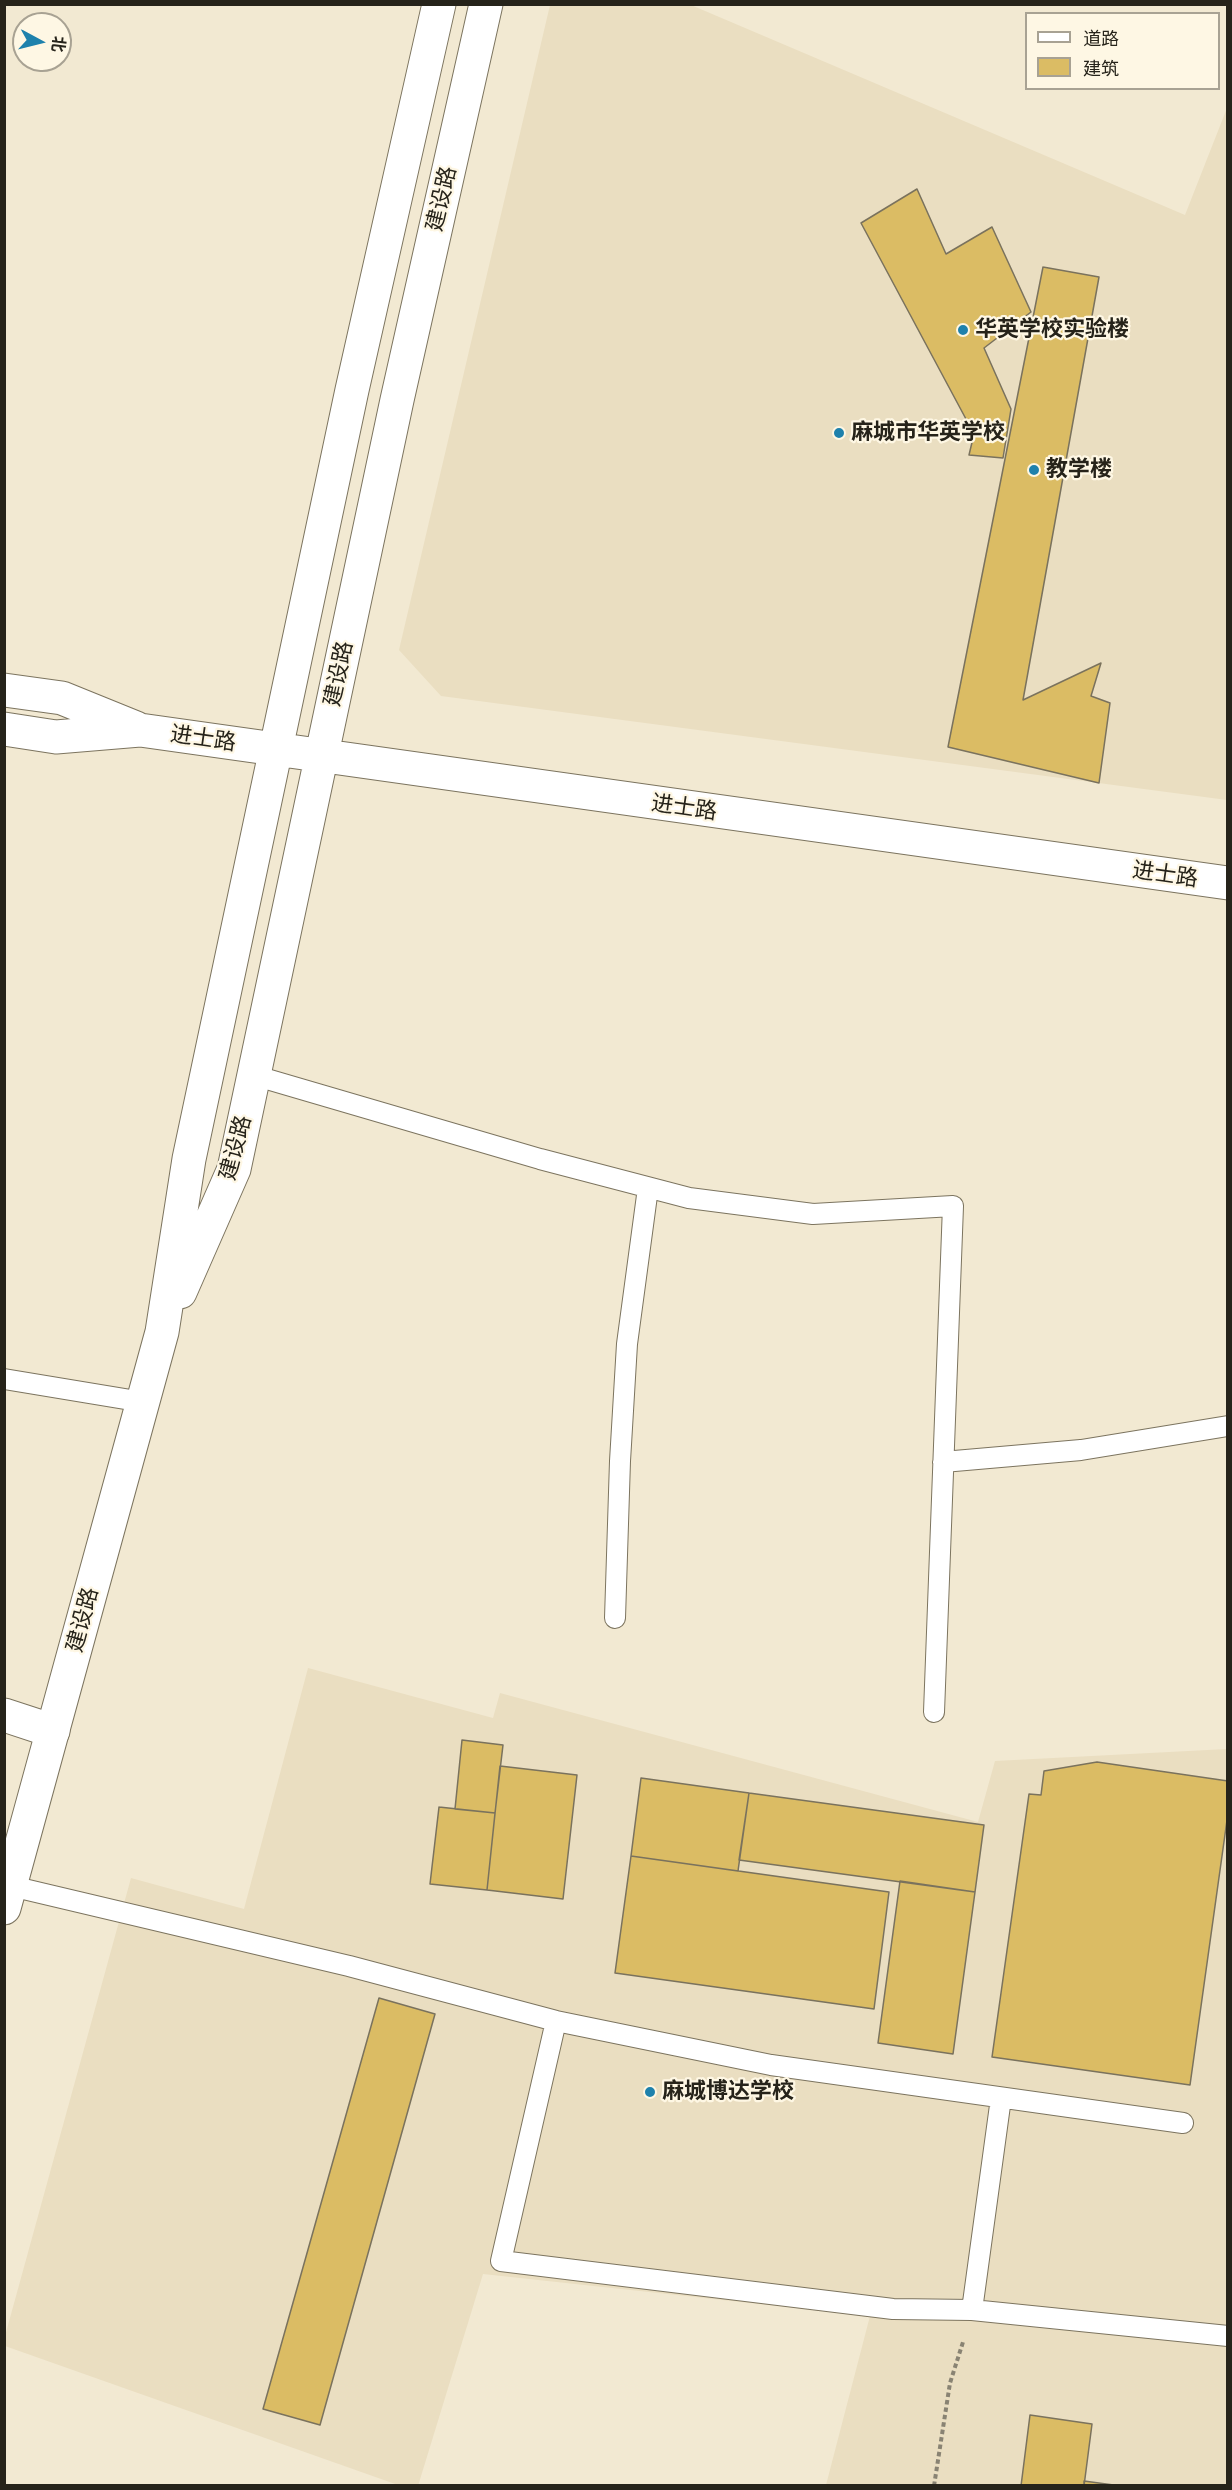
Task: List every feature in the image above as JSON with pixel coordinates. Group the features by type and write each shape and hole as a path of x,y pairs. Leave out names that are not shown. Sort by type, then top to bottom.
{"street":[{"name":"建设路","path":"8,1897 162,1332 189,1159 355,378 439,4"},
{"name":"建设路","path":"162,1332 234,1169 397,400 486,4"},
{"name":"进士路","path":"4,690 62,698 140,730"},
{"name":"进士路","path":"4,729 56,737 140,730 1227,884"},
{"path":"4,1715 52,1731"}],"lane":[{"path":"254,1075 540,1159 689,1198 813,1214 953,1206 933,1712"},
{"path":"615,1618 627,1344 648,1188"},
{"path":"4,1379 143,1402"},
{"path":"943,1462 1081,1450 1227,1426"},
{"path":"8,1897 349,1966 556,2021 771,2065 1183,2123"},
{"path":"556,2021 501,2261 893,2309 972,2310 1227,2336"},
{"path":"972,2310 1002,2098"}],"path":[{"path":"934,2486 950,2383 972,2310"}],"shaded area":[{"name":"麻城市华英学校","path":"550,5 691,5 1185,215 1227,108 1227,800 441,696 399,650"},
{"name":"麻城博达学校","path":"308,1668 493,1718 500,1693 978,1822 995,1761 1227,1749 1227,2485 826,2485 870,2316 483,2274 418,2486 398,2485 5,2346 5,2336 131,1878 244,1909"}],"building":[{"name":"华英学校实验楼","path":"917,189 946,254 992,227 1031,312 984,348 1011,409 1003,458 969,455 974,434 861,223"},
{"name":"教学楼","path":"1043,267 1099,277 1023,700 1101,663 1091,696 1110,703 1099,783 948,747"},
{"path":"462,1740 503,1745 495,1813 455,1809"},
{"path":"1097,1762 1228,1781 1228,1813 1190,2085 992,2057 1029,1794 1041,1795 1044,1771"},
{"path":"500,1766 577,1775 563,1899 487,1890"},
{"path":"641,1778 749,1793 738,1871 631,1856"},
{"path":"749,1793 984,1825 975,1892 739,1860"},
{"path":"439,1807 495,1813 487,1890 430,1884"},
{"path":"631,1856 889,1892 874,2009 615,1973"},
{"path":"900,1881 975,1892 953,2054 878,2043"},
{"path":"379,1998 435,2014 320,2425 263,2409"},
{"path":"1030,2415 1092,2424 1084,2486 1021,2486"},
{"path":"1084,2481 1121,2486 1084,2486"}],"place":[{"name":"华英学校实验楼","path":"963,330"},
{"name":"麻城市华英学校","path":"839,433"},
{"name":"教学楼","path":"1034,470"},
{"name":"麻城博达学校","path":"650,2092"}]}
